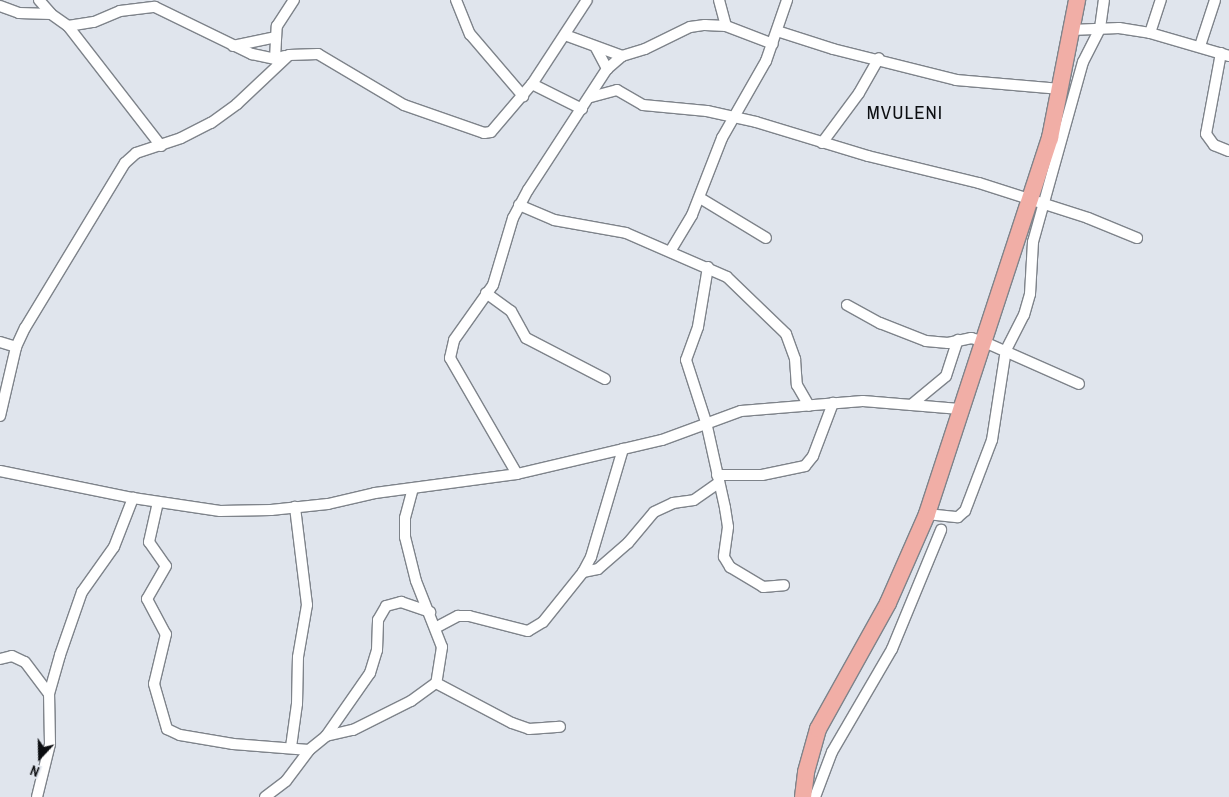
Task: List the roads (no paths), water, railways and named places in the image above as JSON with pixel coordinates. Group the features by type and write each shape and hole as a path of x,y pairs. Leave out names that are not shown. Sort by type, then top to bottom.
{"main road":[{"path":"803,797 806,772 818,729 888,603 933,515 960,409 982,340 1037,201 1055,143 1061,89 1077,0"}],"street":[{"path":"39,0 51,14 68,26 161,146"},
{"path":"275,59 277,26 294,0"},
{"path":"456,0 470,34 523,96"},
{"path":"68,26 94,22 152,4 233,46 275,59 289,55 318,54 404,105 484,133 497,128 523,96 587,0"},
{"path":"718,0 726,26"},
{"path":"671,250 700,198 722,138 760,75 773,44 787,0"},
{"path":"1055,143 1084,62 1100,28 1104,0"},
{"path":"1150,33 1161,0"},
{"path":"1200,46 1215,0"},
{"path":"0,6 19,13 51,14"},
{"path":"517,474 450,358 454,340 486,294 500,267 508,234 519,205 591,97 607,69 622,56 645,49 690,27 726,26 773,44"},
{"path":"1071,30 1100,28 1150,33 1200,46 1225,55 1206,134 1214,145 1229,151"},
{"path":"776,31 833,49 879,58 956,80 1061,89"},
{"path":"565,35 622,56"},
{"path":"233,46 276,37"},
{"path":"596,48 607,69"},
{"path":"0,416 16,347 40,300 88,228 125,163 136,153 161,146 218,118 237,104 289,55"},
{"path":"822,143 859,93 879,58"},
{"path":"532,84 582,109"},
{"path":"591,97 616,90 643,106 707,111 735,117 822,143 1037,201 1137,238"},
{"path":"700,198 766,238"},
{"path":"815,797 832,752 892,649 941,530 965,511 992,440 1006,350 1024,315 1030,294 1037,201"},
{"path":"519,205 554,220 626,233 671,250 708,267 738,285 786,334 795,359 797,385 810,406"},
{"path":"708,267 698,327 686,360 706,422 728,527 726,563 763,587 784,586"},
{"path":"486,294 511,311 526,338 605,379"},
{"path":"847,305 880,323 926,341 948,343 958,340 982,340 1079,384"},
{"path":"911,405 946,376 958,340"},
{"path":"0,342 16,347"},
{"path":"0,471 132,498 220,511 295,507 328,504 375,493 517,474 684,433 706,422 741,411 863,401 960,409"},
{"path":"583,572 598,569 628,543 654,512 673,503 694,500 718,479 762,475 805,466 813,456 832,403"},
{"path":"437,627 450,619 469,616 518,629 536,628 583,572 591,557 623,449"},
{"path":"326,736 353,730 410,700 436,683 442,647 437,627 416,581 405,537 405,518 413,488"},
{"path":"37,797 50,744 49,694 82,592 114,547 132,498"},
{"path":"158,502 149,542 166,566 147,599 166,634 154,684 167,729 180,735 233,744 291,747 309,750"},
{"path":"291,747 297,704 298,657 307,605 295,507"},
{"path":"933,515 958,517"},
{"path":"933,515 941,530"},
{"path":"265,797 286,781 309,750 326,736 370,673 377,650 378,620 386,606 401,602 430,612"},
{"path":"0,658 12,656 25,662 49,694"},
{"path":"436,683 512,723 529,729 560,727"}],"district":[{"name":"MVULENI","path":"905,113"}]}
